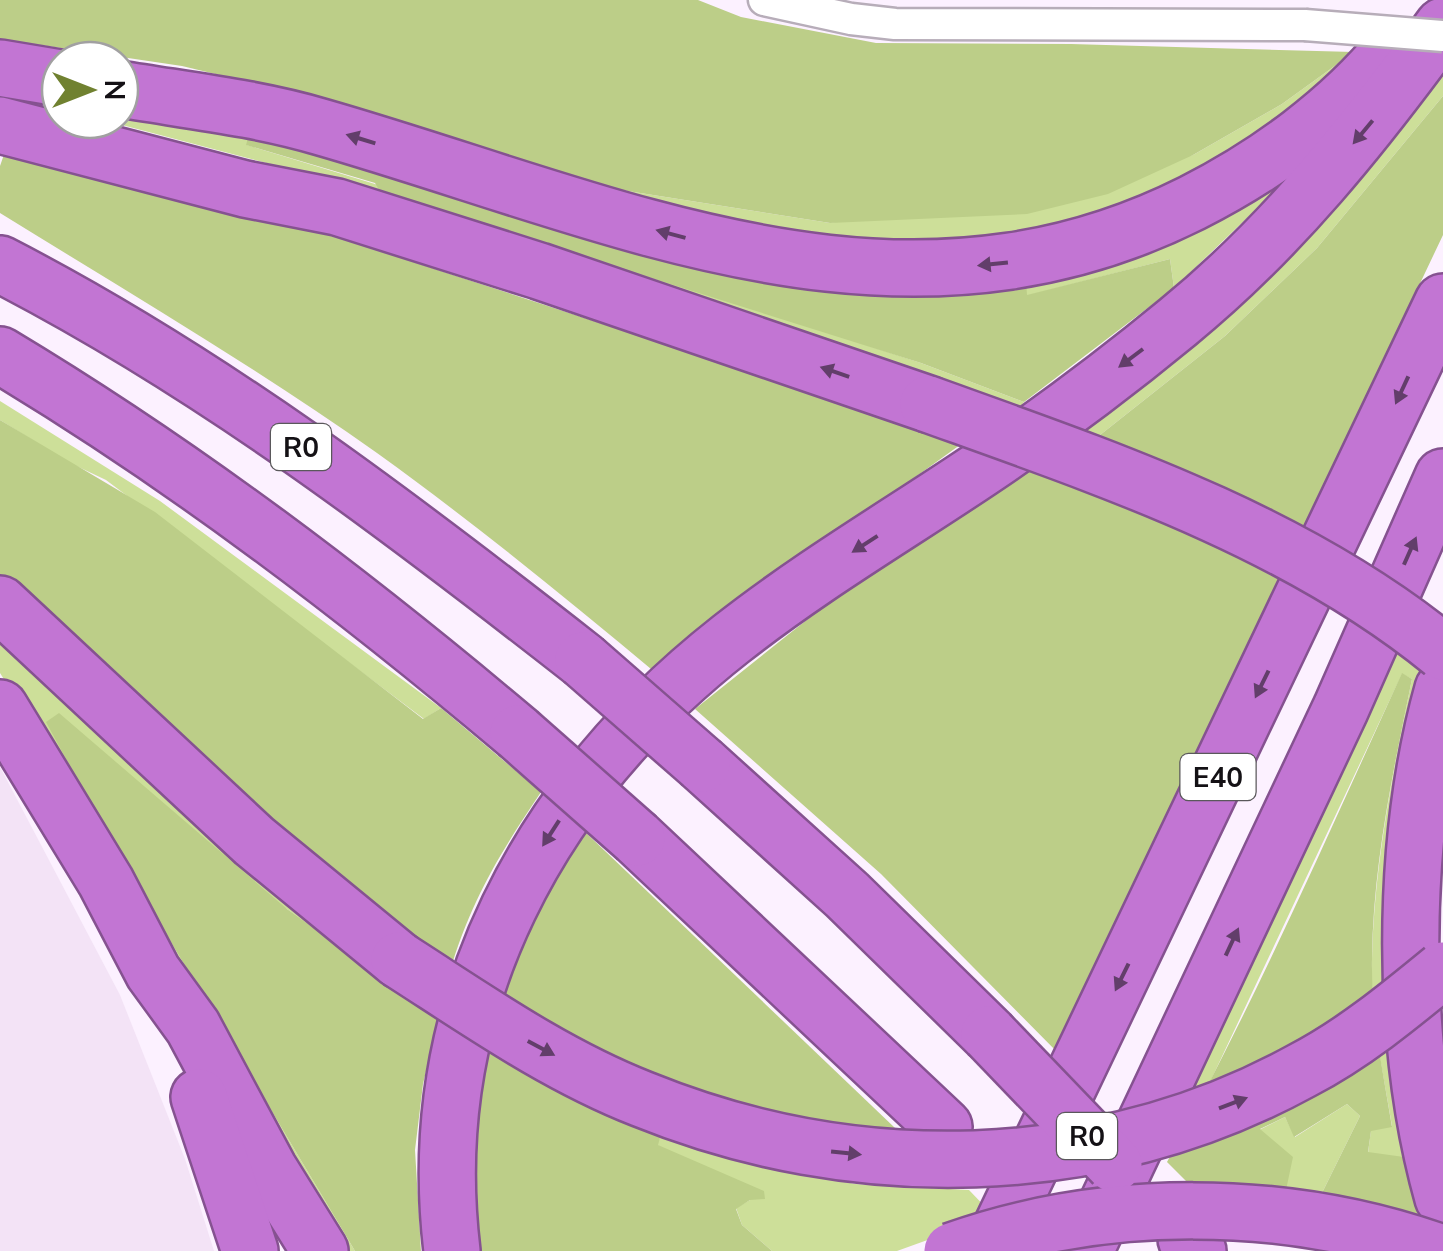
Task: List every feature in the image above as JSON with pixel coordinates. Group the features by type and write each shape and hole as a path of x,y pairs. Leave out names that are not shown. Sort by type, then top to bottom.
{"highway":[{"path":"140,93 317,125 625,222 738,251 850,267 946,268 1016,262 1088,246 1149,224 1214,191 1302,134 1390,50 1429,0"},
{"path":"452,1251 447,1162 461,1040 486,957 538,853 574,796 686,678 732,638 853,552 1001,455 1180,321 1290,216 1365,130 1443,26"},
{"path":"0,68 40,75"},
{"path":"0,125 245,190 337,207 540,271 1090,462 1249,532 1380,607 1443,652"},
{"name":"R0","path":"0,264 161,356 292,440 424,536 583,660 847,894 989,1034 1192,1245"},
{"name":"E40","path":"990,1251 1443,302"},
{"path":"0,355 82,404 213,492 392,627 518,733 637,838 944,1127 1063,1251"},
{"name":"E40","path":"1085,1251 1341,708 1443,477"},
{"path":"0,604 254,841 399,960 505,1029 578,1069 639,1099 714,1126 825,1151 900,1159 1020,1158 1086,1148 1169,1126 1240,1101 1302,1071 1356,1038 1443,970"},
{"path":"1443,689 1420,813 1411,930 1411,1005 1418,1070 1443,1198"},
{"path":"0,708 106,882 154,972 193,1027 269,1169 320,1251"},
{"path":"154,972 213,1132 250,1251"},
{"path":"952,1251 996,1235 1070,1221 1187,1211 1310,1220 1400,1238 1436,1251"}],"street":[{"path":"764,0 894,24 1305,25 1443,36"}],"shaded area":[{"path":"0,767 120,995 185,1159 214,1251 0,1251"}],"green space":[{"path":"0,0 698,0 741,17 876,43 1354,52 1282,104 1193,155 1108,194 1027,214 830,223 615,189 366,110 182,66 140,60 140,40 40,40 40,45 0,39"},
{"path":"1354,52 1358,56 1244,149 1107,211 1031,230 947,243 838,239 772,231 615,189 830,223 1193,155 1282,104"},
{"path":"1443,65 1443,96 1317,248 1225,336 1095,439 1073,431"},
{"path":"1443,96 1443,235 1302,532 1095,439 1225,336 1317,248"},
{"path":"140,112 309,143 247,145 921,363 1024,402 1018,410 381,193 140,130"},
{"path":"248,138 1026,281 1027,295 1170,259 1174,288 1024,402 921,363 381,193 375,183 246,145"},
{"path":"8,143 224,200 964,442 734,608 657,674 519,561 377,453 238,360 0,213 0,166"},
{"path":"1300,167 1174,288 1170,259 1026,296 1026,281"},
{"path":"0,401 160,501 441,708 424,719 106,480 68,462 0,420"},
{"path":"0,420 155,512 423,719 441,708 541,792 488,878 450,971 295,852 0,578"},
{"path":"1024,465 1161,518 1283,580 1065,1060 881,874 695,709 838,595"},
{"path":"0,632 358,960 287,909 107,835 355,1251 336,1251 0,673"},
{"path":"1399,648 1426,670 1426,1216 1421,1216 1404,1158 1368,1153 1371,1130 1392,1126 1375,1022 1372,959 1381,853 1412,679 1402,674 1202,1099 1178,1110"},
{"path":"1402,673 1412,679 1380,853 1372,959 1376,1022 1392,1127 1371,1131 1368,1152 1404,1157 1421,1216 1321,1195 1360,1116 1347,1104 1294,1137 1285,1117 1260,1129 1293,1157 1286,1190 1191,1186 1167,1162 1260,981"},
{"path":"59,713 287,909 439,1016 423,1084 415,1150 421,1251 355,1251 107,835 46,722"},
{"path":"583,830 917,1149 693,1105 493,1002 532,911"},
{"path":"487,1046 661,1134 658,1145 764,1191 765,1199 750,1200 736,1209 742,1225 772,1251 475,1251 470,1176"},
{"path":"1347,1104 1360,1116 1321,1195 1286,1190 1259,1130 1285,1117 1295,1137"},
{"path":"661,1134 748,1162 855,1184 969,1190 994,1216 897,1251 772,1251 742,1225 736,1208 750,1200 657,1145"}]}
